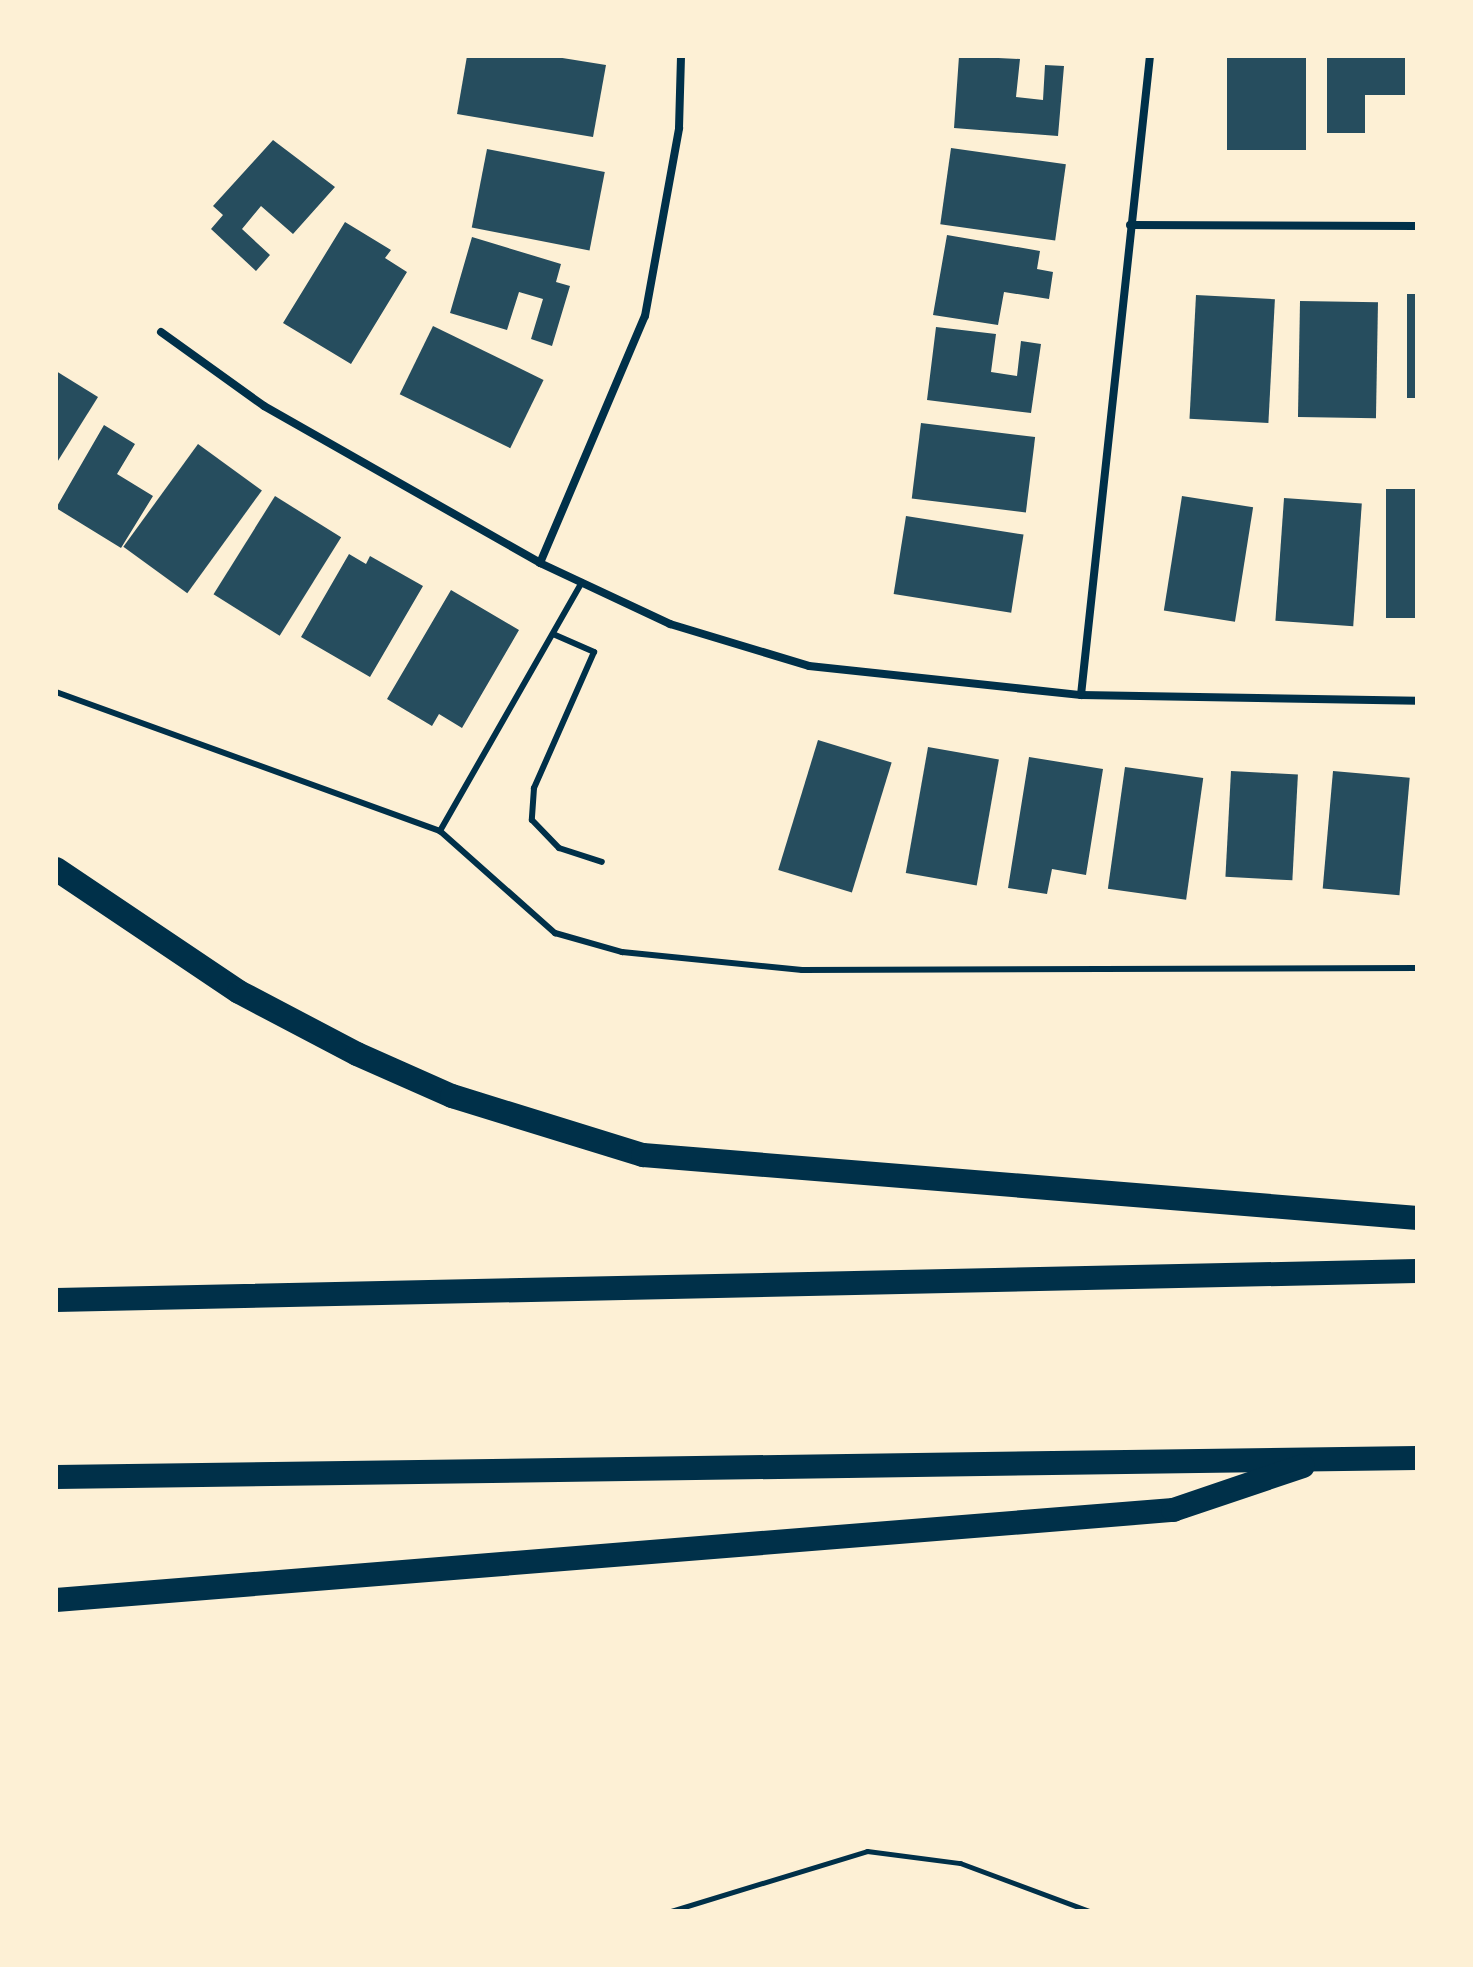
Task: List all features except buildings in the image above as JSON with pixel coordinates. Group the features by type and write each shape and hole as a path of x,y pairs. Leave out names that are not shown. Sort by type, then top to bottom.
{"highway":[{"path":"56,869 239,992 357,1054 452,1096 643,1155 1417,1218"},
{"path":"56,1300 1417,1271"},
{"path":"56,1477 1417,1458"},
{"path":"56,1600 1173,1510 1324,1459"}],"street":[{"path":"540,563 645,316 679,128 681,56"},
{"path":"1081,695 1150,56"},
{"path":"1130,225 1417,226"},
{"path":"161,332 264,406 540,563 670,624 809,666 1081,695 1417,701"}],"lane":[{"path":"440,831 582,582"},
{"path":"553,634 594,652 534,788 532,820 559,848 602,862"},
{"path":"56,692 440,831 555,933 622,952 802,970 1417,968"}],"path":[{"path":"671,1911 867,1851 960,1863 1089,1911"}]}
